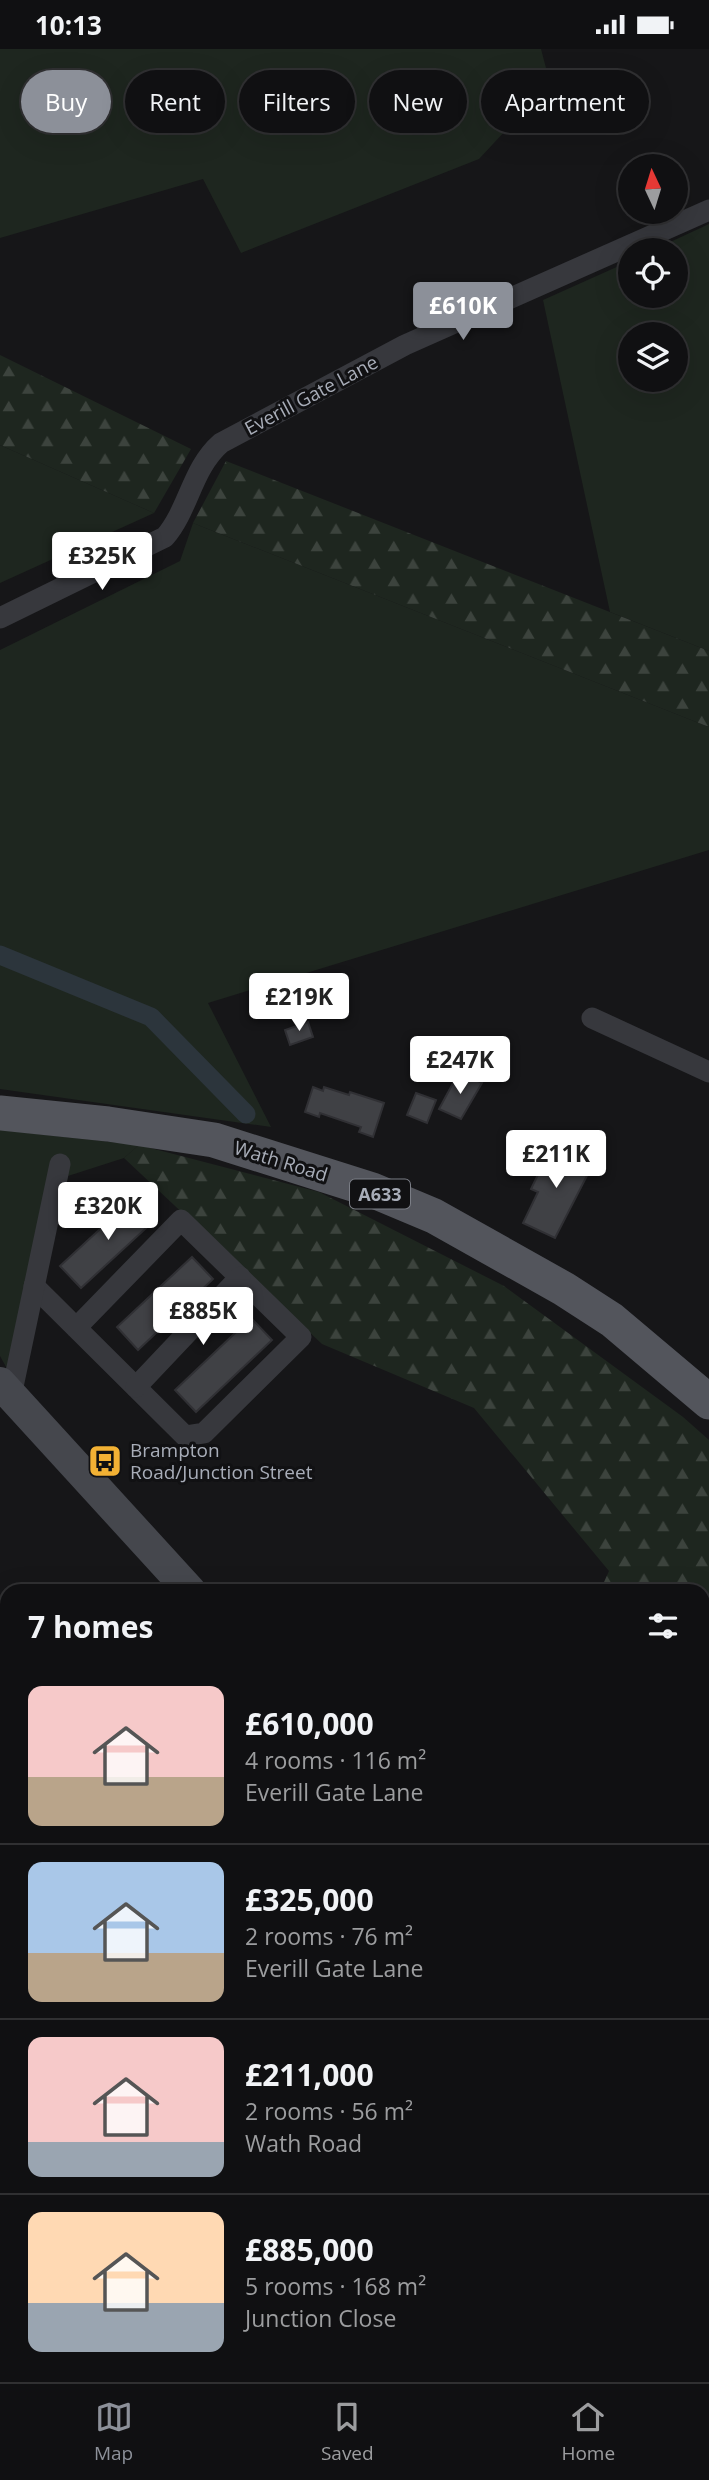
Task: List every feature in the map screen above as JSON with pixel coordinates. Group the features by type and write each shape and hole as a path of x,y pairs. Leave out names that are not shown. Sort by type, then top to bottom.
{"main road":[{"name":"Wath Road","path":"0,1113 108,1123 214,1140 372,1190 434,1216 564,1289 612,1321 709,1402"},
{"path":"5,1390 184,1584"}],"street":[{"name":"Everill Gate Lane","path":"0,618 165,537 176,524 209,453 221,443 405,345 709,210"},
{"path":"592,1018 709,1073"},
{"path":"5,1390 34,1286 52,1173"},
{"path":"34,1286 76,1328 136,1387 185,1436 204,1433 301,1337 181,1220 76,1328"},
{"path":"136,1387 240,1277"}],"green space":[{"path":"0,49 541,49 547,70 481,70 481,133 503,133 479,159 241,253 203,179 0,238"},
{"path":"709,224 709,651 610,612 543,300 618,266 618,308 688,308 688,238 679,238"},
{"path":"0,355 191,449 154,513 0,445"},
{"path":"0,445 154,513 0,583"},
{"path":"226,461 709,651 709,727 193,523"},
{"path":"193,523 709,727 709,850 208,1003 271,1127 0,1089 0,650 180,561"},
{"path":"0,1130 139,1145 124,1158 68,1176 20,1392 0,1356"},
{"path":"139,1145 319,1192 504,1286 683,1417 709,1440 709,1584 603,1584 609,1571 474,1408 322,1344 124,1158"}],"building":[{"path":"308,1022 313,1037 290,1045 285,1030"},
{"path":"459,1072 482,1083 461,1119 439,1109"},
{"path":"313,1087 323,1091 324,1087 349,1095 350,1092 384,1103 373,1137 359,1132 361,1127 320,1113 319,1117 305,1112"},
{"path":"416,1093 436,1100 427,1123 407,1115"},
{"path":"553,1144 593,1164 555,1238 523,1223 538,1192 531,1189"},
{"path":"136,1196 157,1218 81,1288 60,1266"},
{"path":"192,1257 213,1279 138,1350 117,1327"},
{"path":"251,1318 272,1340 196,1412 175,1390"}],"waterway":[{"path":"0,955 151,1017 246,1114"}],"place":[{"name":"Brampton Road/Junction Street","path":"105,1461"}]}
